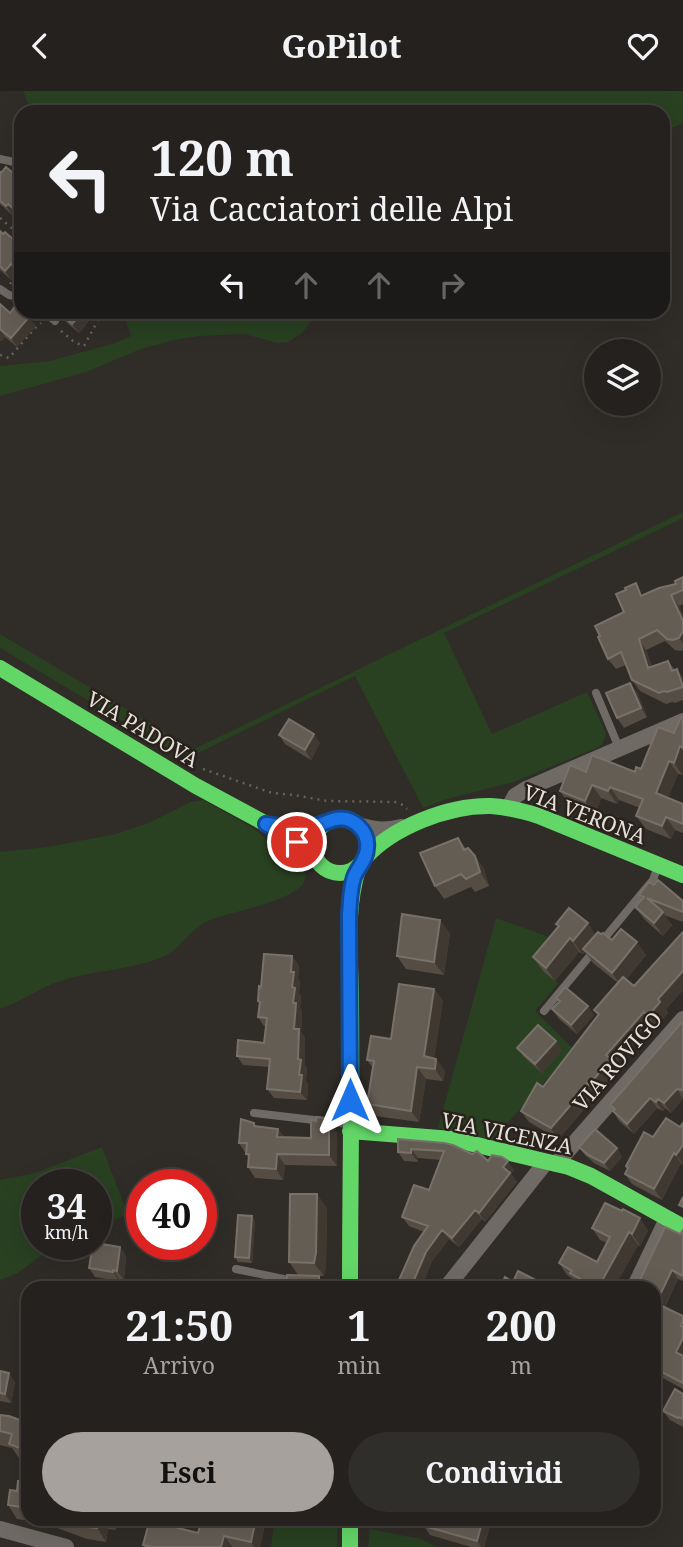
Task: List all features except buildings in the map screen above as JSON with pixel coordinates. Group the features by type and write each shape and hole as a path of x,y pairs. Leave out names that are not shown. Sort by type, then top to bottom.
{"street":[{"name":"VIA PADOVA","path":"0,668 196,786 297,842 321,864"},
{"path":"509,807 515,796 526,789 683,721"},
{"name":"VIA VERONA","path":"361,863 385,838 414,824 460,808 488,805 509,807 539,816 683,875"},
{"path":"349,915 341,888 314,853 314,839 321,827 327,822 342,819 362,828 368,850 350,893 349,915 350,1281"},
{"name":"VIA PADOVA","path":"266,824 296,828 327,822"},
{"name":"VIA VERONA","path":"356,824 383,831 414,824"},
{"path":"321,864 332,872 345,873 361,863"},
{"name":"VIA ROVIGO","path":"452,1281 551,1163 683,1019"},
{"name":"VIA VICENZA","path":"350,1128 452,1139 582,1171 683,1227"},
{"path":"637,1281 667,1219"},
{"path":"350,1526 350,1547"},
{"path":"0,1529 66,1547"}],"lane":[{"path":"596,694 619,748"},
{"name":"VIA VERONA","path":"544,1011 653,880 659,865"},
{"path":"254,1113 339,1124 350,1128"},
{"path":"236,1269 293,1281"}],"path":[{"path":"0,218 14,230"},
{"path":"1,290 14,277"},
{"path":"0,355 9,358 45,319"},
{"path":"51,319 74,342 84,346 99,319"},
{"path":"195,766 266,792 327,801 399,803 408,810 414,824"}],"green space":[{"path":"23,91 683,91 683,123 670,129 670,105 29,105"},
{"path":"126,319 313,319 302,333 288,342 278,343 244,334 174,340 141,349 86,372 0,396 0,366 50,361 131,336"},
{"path":"683,512 683,518 444,633 492,734 587,692 605,735 599,747 514,782 423,808 355,676 190,757 183,757 0,648 0,634 194,749"},
{"path":"203,800 253,828 302,864 306,875 302,885 281,898 205,922 163,957 139,965 63,980 0,1009 0,852 47,847 116,834 151,822 191,802"},
{"path":"496,918 566,943 555,981 558,984 535,1011 574,1050 491,1141 438,1128"},
{"path":"102,1147 110,1169 45,1169"},
{"path":"112,1173 126,1210 126,1216 112,1220"},
{"path":"21,1176 21,1260 35,1260 18,1273 0,1280 0,1180"},
{"path":"274,1526 337,1526 337,1547 271,1547"},
{"path":"370,1529 421,1539 437,1547 368,1547"}],"traffic: fast":[{"path":"0,668 196,786 283,833 317,859"},
{"path":"364,859 390,837 422,820 457,809 491,806 539,816 683,875"},
{"path":"340,819 359,827 367,846 359,865 340,873 321,865 313,846 321,827 340,819"},
{"path":"350,1281 349,935 351,900 359,866"},
{"path":"350,1131 452,1139 569,1167 591,1176 683,1227"},
{"path":"350,1526 350,1547"}],"route":[{"path":"297,842 266,824 296,828 312,827 334,820 349,820 362,828 367,841 368,850 354,877 350,893 350,1100"}]}
